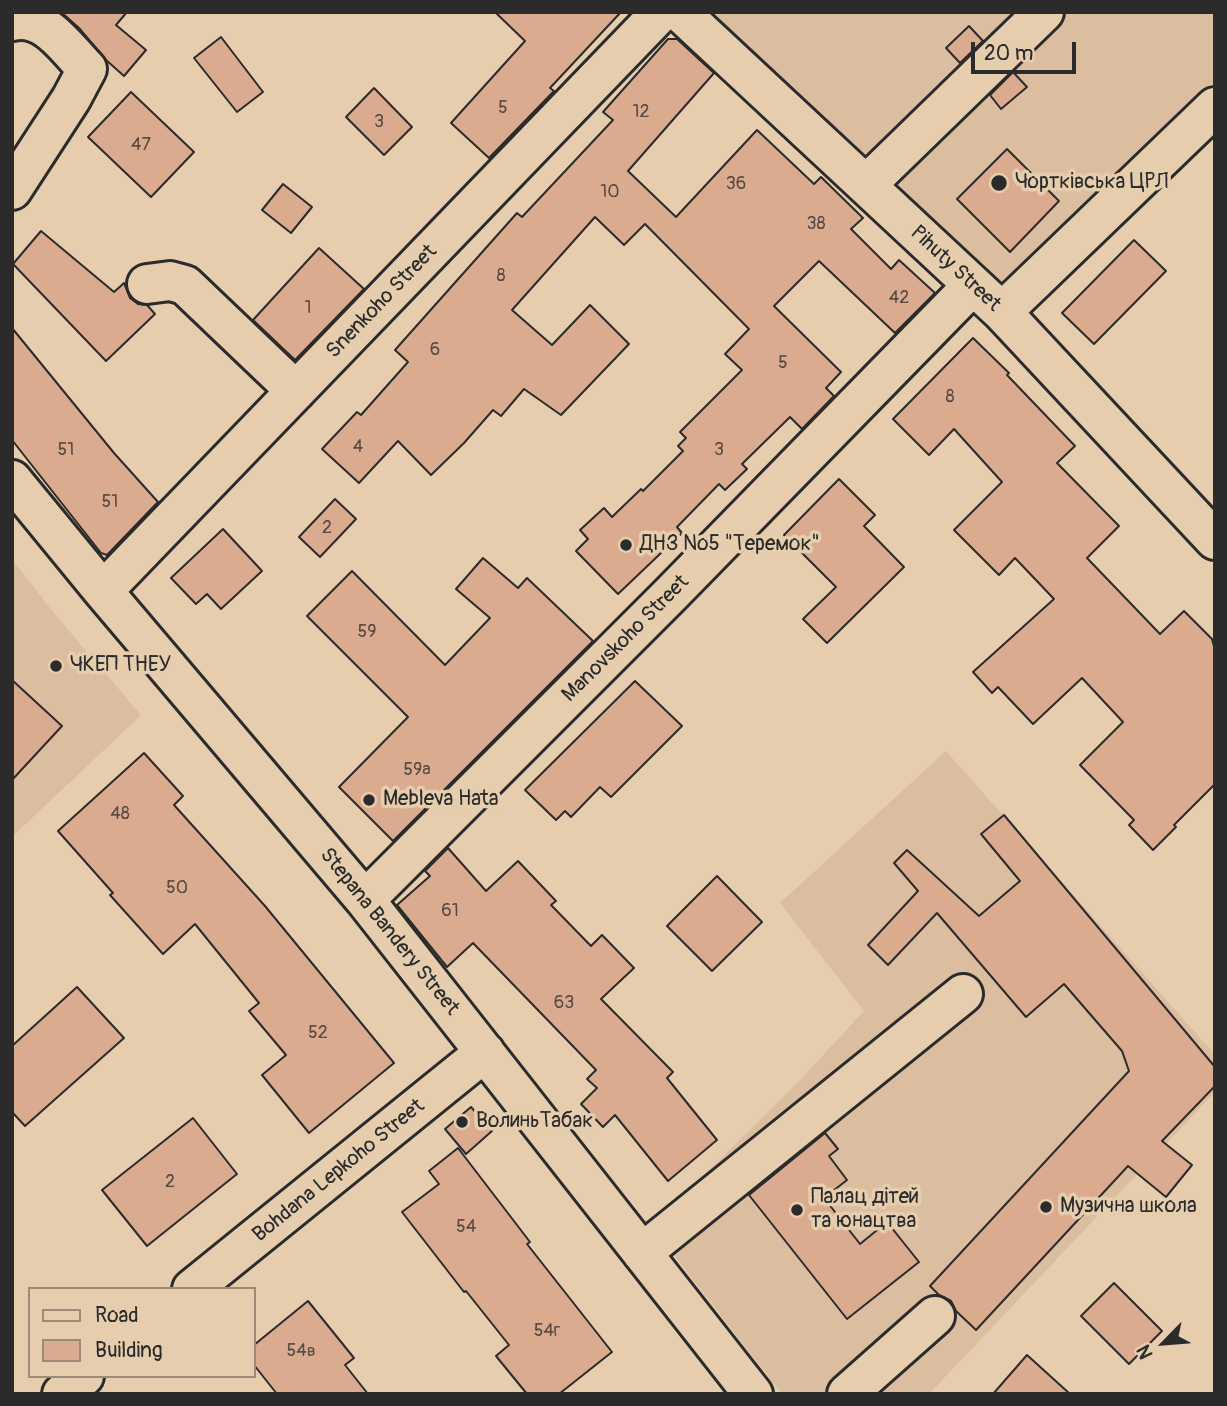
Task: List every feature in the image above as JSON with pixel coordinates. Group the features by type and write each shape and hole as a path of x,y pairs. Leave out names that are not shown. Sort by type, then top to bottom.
{"street":[{"name":"Snenkoho Street","path":"103,591 661,12"},
{"name":"Pihuty Street","path":"680,12 1002,312 1215,540"},
{"path":"866,185 1044,12"},
{"path":"12,21 27,20 46,27 88,69 12,190"},
{"path":"1002,312 1215,107"},
{"path":"147,284 170,281 185,285 296,391"},
{"name":"Manovskoho Street","path":"365,900 671,594 973,285"},
{"name":"Stepana Bandery Street","path":"12,480 365,900 753,1394"},
{"path":"642,1253 964,994"},
{"name":"Bohdana Lepkoho Street","path":"194,1287 485,1052"},
{"path":"847,1394 935,1316"},
{"path":"62,1394 82,1378"}],"shaded area":[{"name":"Чортківська ЦРЛ","path":"708,12 1215,12 1215,81 1002,286"},
{"name":"ЧКЕП ТНЕУ","path":"12,559 57,617 141,715 12,837"},
{"path":"946,751 1215,1055 1215,1092 929,1394 782,1394 652,1227 800,1080 864,1011 780,903"}],"building":[{"path":"61,12 127,12 116,25 146,50 124,76"},
{"path":"495,12 621,12 550,88 554,91 489,158 451,123 525,41"},
{"path":"969,26 983,41 960,63 946,48"},
{"path":"221,37 263,92 237,112 194,58"},
{"path":"668,39 677,39 714,73 628,171 676,217 757,130 814,184 821,177 863,218 851,229 891,269 899,260 935,293 895,333 819,261 774,306 841,372 826,388 834,396 802,429 790,417 742,464 747,469 725,490 719,484 677,527 682,533 618,594 576,551 588,539 580,530 604,508 612,517 683,451 678,446 686,438 680,432 742,370 725,354 749,329 645,224 624,245 595,217 512,310 552,345 590,305 629,344 561,415 524,389 501,416 493,410 431,475 398,441 359,483 322,449 357,412 361,415 408,362 395,350 517,213 522,217 613,120 603,112"},
{"path":"1013,72 1027,87 1001,109 990,95"},
{"path":"374,88 412,127 384,155 346,117"},
{"path":"131,92 194,152 151,197 88,137"},
{"path":"1007,149 1059,201 1010,252 957,199"},
{"path":"283,184 312,207 291,233 262,210"},
{"path":"41,231 114,292 124,283 130,298 138,304 147,305 155,314 106,361 13,264"},
{"path":"1134,240 1166,271 1094,344 1062,313"},
{"path":"319,248 364,289 295,360 253,320"},
{"path":"12,328 114,453 158,502 107,555 101,553 12,440"},
{"path":"973,338 1009,373 1007,375 1075,446 1057,463 1119,526 1087,558 1160,634 1184,611 1212,639 1215,650 1215,784 1153,850 1129,825 1134,820 1080,765 1123,722 1082,678 1033,724 998,687 992,693 973,672 1054,599 1015,558 999,575 954,530 1002,482 954,429 929,455 893,419"},
{"path":"839,479 875,515 864,526 904,567 827,643 803,619 836,587 784,535"},
{"path":"335,499 356,519 320,557 299,537"},
{"path":"223,529 262,571 221,609 207,594 196,604 171,578"},
{"path":"483,558 518,588 527,578 593,641 393,841 339,787 408,717 307,616 352,571 445,665 490,618 456,589"},
{"path":"12,680 62,726 12,780"},
{"path":"635,681 682,726 611,797 600,787 571,817 565,811 556,820 525,790"},
{"path":"144,753 183,796 174,805 265,906 394,1063 309,1133 262,1075 286,1055 249,1011 259,1003 195,924 163,954 58,831"},
{"path":"1004,815 1215,1067 1215,1086 1162,1141 1192,1165 1166,1197 1128,1166 976,1330 956,1311 951,1301 930,1286 1129,1071 1122,1051 1064,984 1026,1017 937,913 888,965 868,945 918,891 894,863 907,850 979,916 1020,881 981,834"},
{"path":"448,848 486,891 518,861 556,901 551,905 591,946 602,935 634,968 601,999 673,1072 667,1078 717,1140 668,1181 615,1115 603,1127 581,1104 597,1088 587,1079 596,1070 473,943 447,967 397,905 430,876 425,871"},
{"path":"717,876 762,922 712,971 667,926"},
{"path":"77,987 124,1038 25,1126 12,1112 12,1046"},
{"path":"471,1107 492,1131 466,1154 445,1129"},
{"path":"193,1118 237,1174 147,1246 102,1190"},
{"name":"Палац дітей та юнацтва","path":"825,1133 838,1149 829,1156 847,1180 824,1198 860,1244 887,1222 919,1262 847,1319 749,1195"},
{"path":"458,1148 530,1242 527,1244 612,1352 559,1394 527,1394 496,1356 509,1345 402,1212 439,1184 429,1171"},
{"path":"1114,1283 1162,1331 1129,1364 1081,1316"},
{"path":"308,1301 354,1358 345,1365 368,1394 277,1394 256,1368 256,1343"},
{"path":"1027,1355 1070,1394 993,1394"}],"place":[{"name":"Чортківська ЦРЛ","path":"999,183"},
{"name":"ДНЗ №5 \"Теремок\"","path":"626,545"},
{"name":"ЧКЕП ТНЕУ","path":"56,666"},
{"name":"Mebleva Hata","path":"369,800"},
{"name":"ВолиньТабак","path":"462,1122"},
{"name":"Музична школа","path":"1046,1207"},
{"name":"Палац дітей та юнацтва","path":"797,1210"}]}
